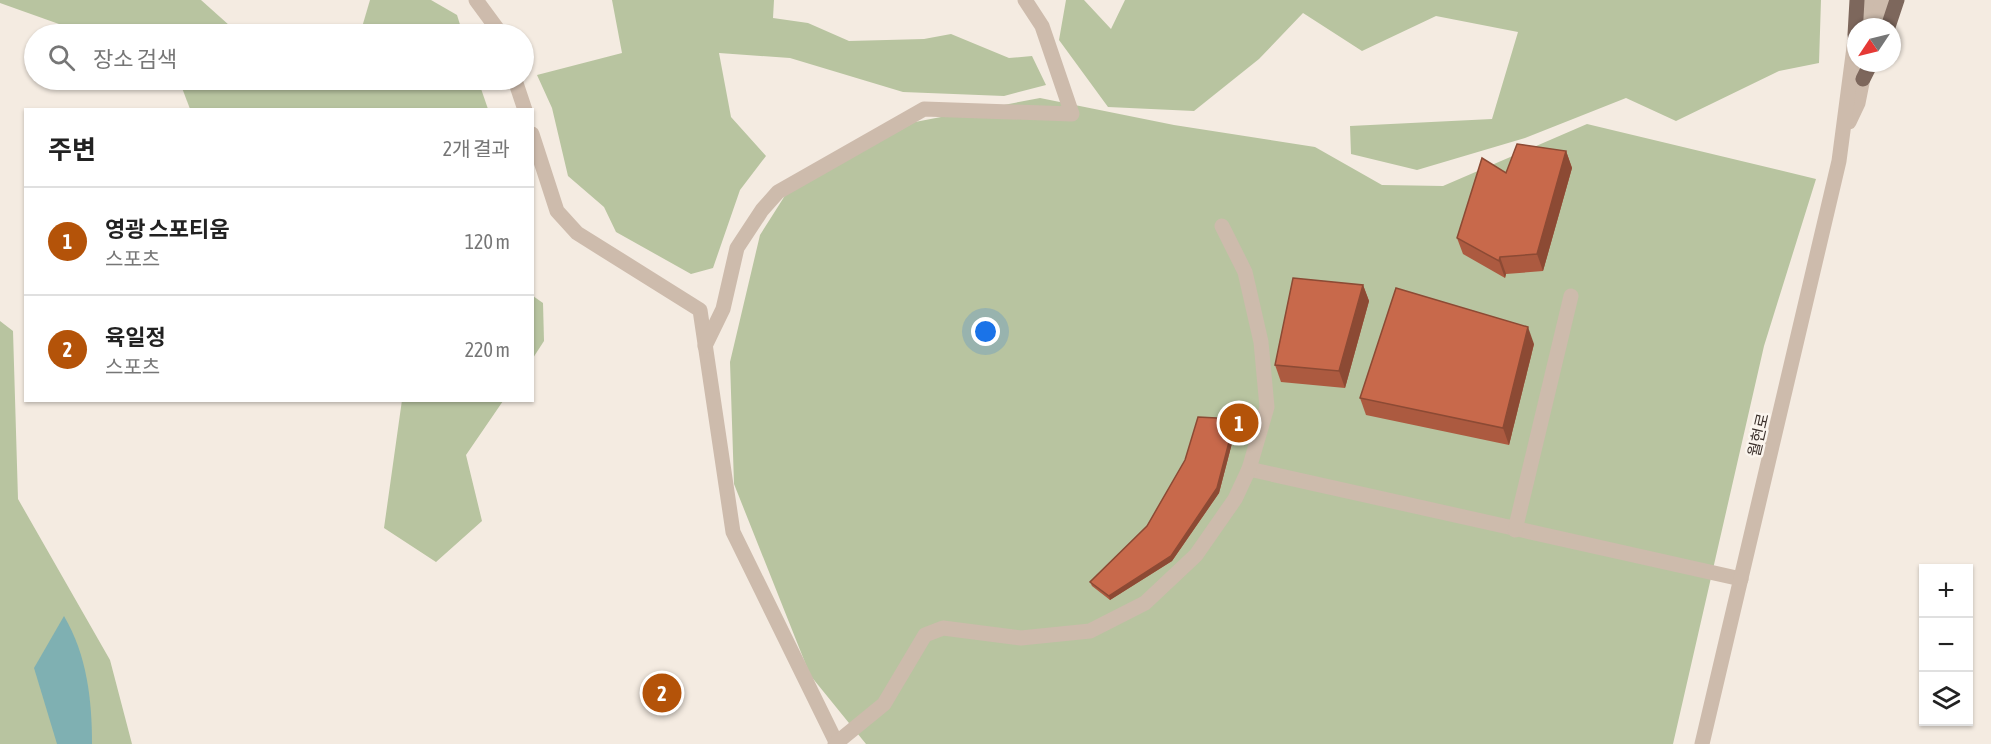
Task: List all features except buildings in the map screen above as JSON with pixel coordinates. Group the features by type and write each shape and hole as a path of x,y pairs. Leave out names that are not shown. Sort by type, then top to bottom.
{"main road":[{"path":"1856,18 1857,0"},
{"path":"1891,18 1897,0"},
{"path":"1863,79 1866,72"}],"street":[{"path":"476,0 494,24"},
{"path":"705,346 723,309 737,248 762,210 778,192 924,109 1072,114 1042,26 1025,0"},
{"path":"1862,18 1870,0"},
{"path":"1878,18 1883,0"},
{"path":"1845,133 1852,72"},
{"path":"1845,133 1858,103 1864,72"},
{"path":"518,90 524,108"},
{"name":"월현로","path":"1702,744 1845,133"},
{"path":"534,140 558,211 577,233 700,310 733,532 836,743 884,704 925,635 943,628 1021,638 1090,631 1145,603 1196,555 1235,499 1249,469 1267,407 1261,342 1245,272 1222,226"},
{"path":"1515,530 1571,296"},
{"path":"1249,469 1741,579"}],"green space":[{"path":"0,0 201,0 228,24 59,24 0,3"},
{"path":"370,0 431,0 457,15 460,24 363,24"},
{"path":"612,0 774,0 773,18 808,23 849,41 924,39 951,34 1009,58 1032,56 1046,85 1004,96 903,92 790,58 719,53 731,117 766,156 740,190 713,268 691,274 616,232 604,207 568,176 552,108 537,75 622,53"},
{"path":"1066,0 1084,0 1111,29 1125,0 1821,0 1819,63 1779,71 1676,121 1626,98 1525,138 1417,170 1351,154 1350,126 1492,119 1518,32 1436,16 1362,51 1303,13 1259,59 1194,111 1108,107 1059,40"},
{"path":"183,90 481,90 488,108 190,108"},
{"path":"1040,98 1174,125 1315,147 1382,185 1443,186 1587,124 1816,179 1764,346 1673,744 866,744 810,675 734,484 730,362 760,235 786,194 915,122"},
{"path":"534,297 543,303 544,341 534,356"},
{"path":"0,321 13,331 18,499 110,660 132,744 0,744"},
{"path":"402,402 502,402 466,455 482,521 436,562 384,528"}],"water":[{"path":"64,616 78,646 87,678 92,744 57,744 34,668"}],"place":[{"name":"영광 스포티움","path":"1239,423"},
{"name":"육일정","path":"662,693"}]}
